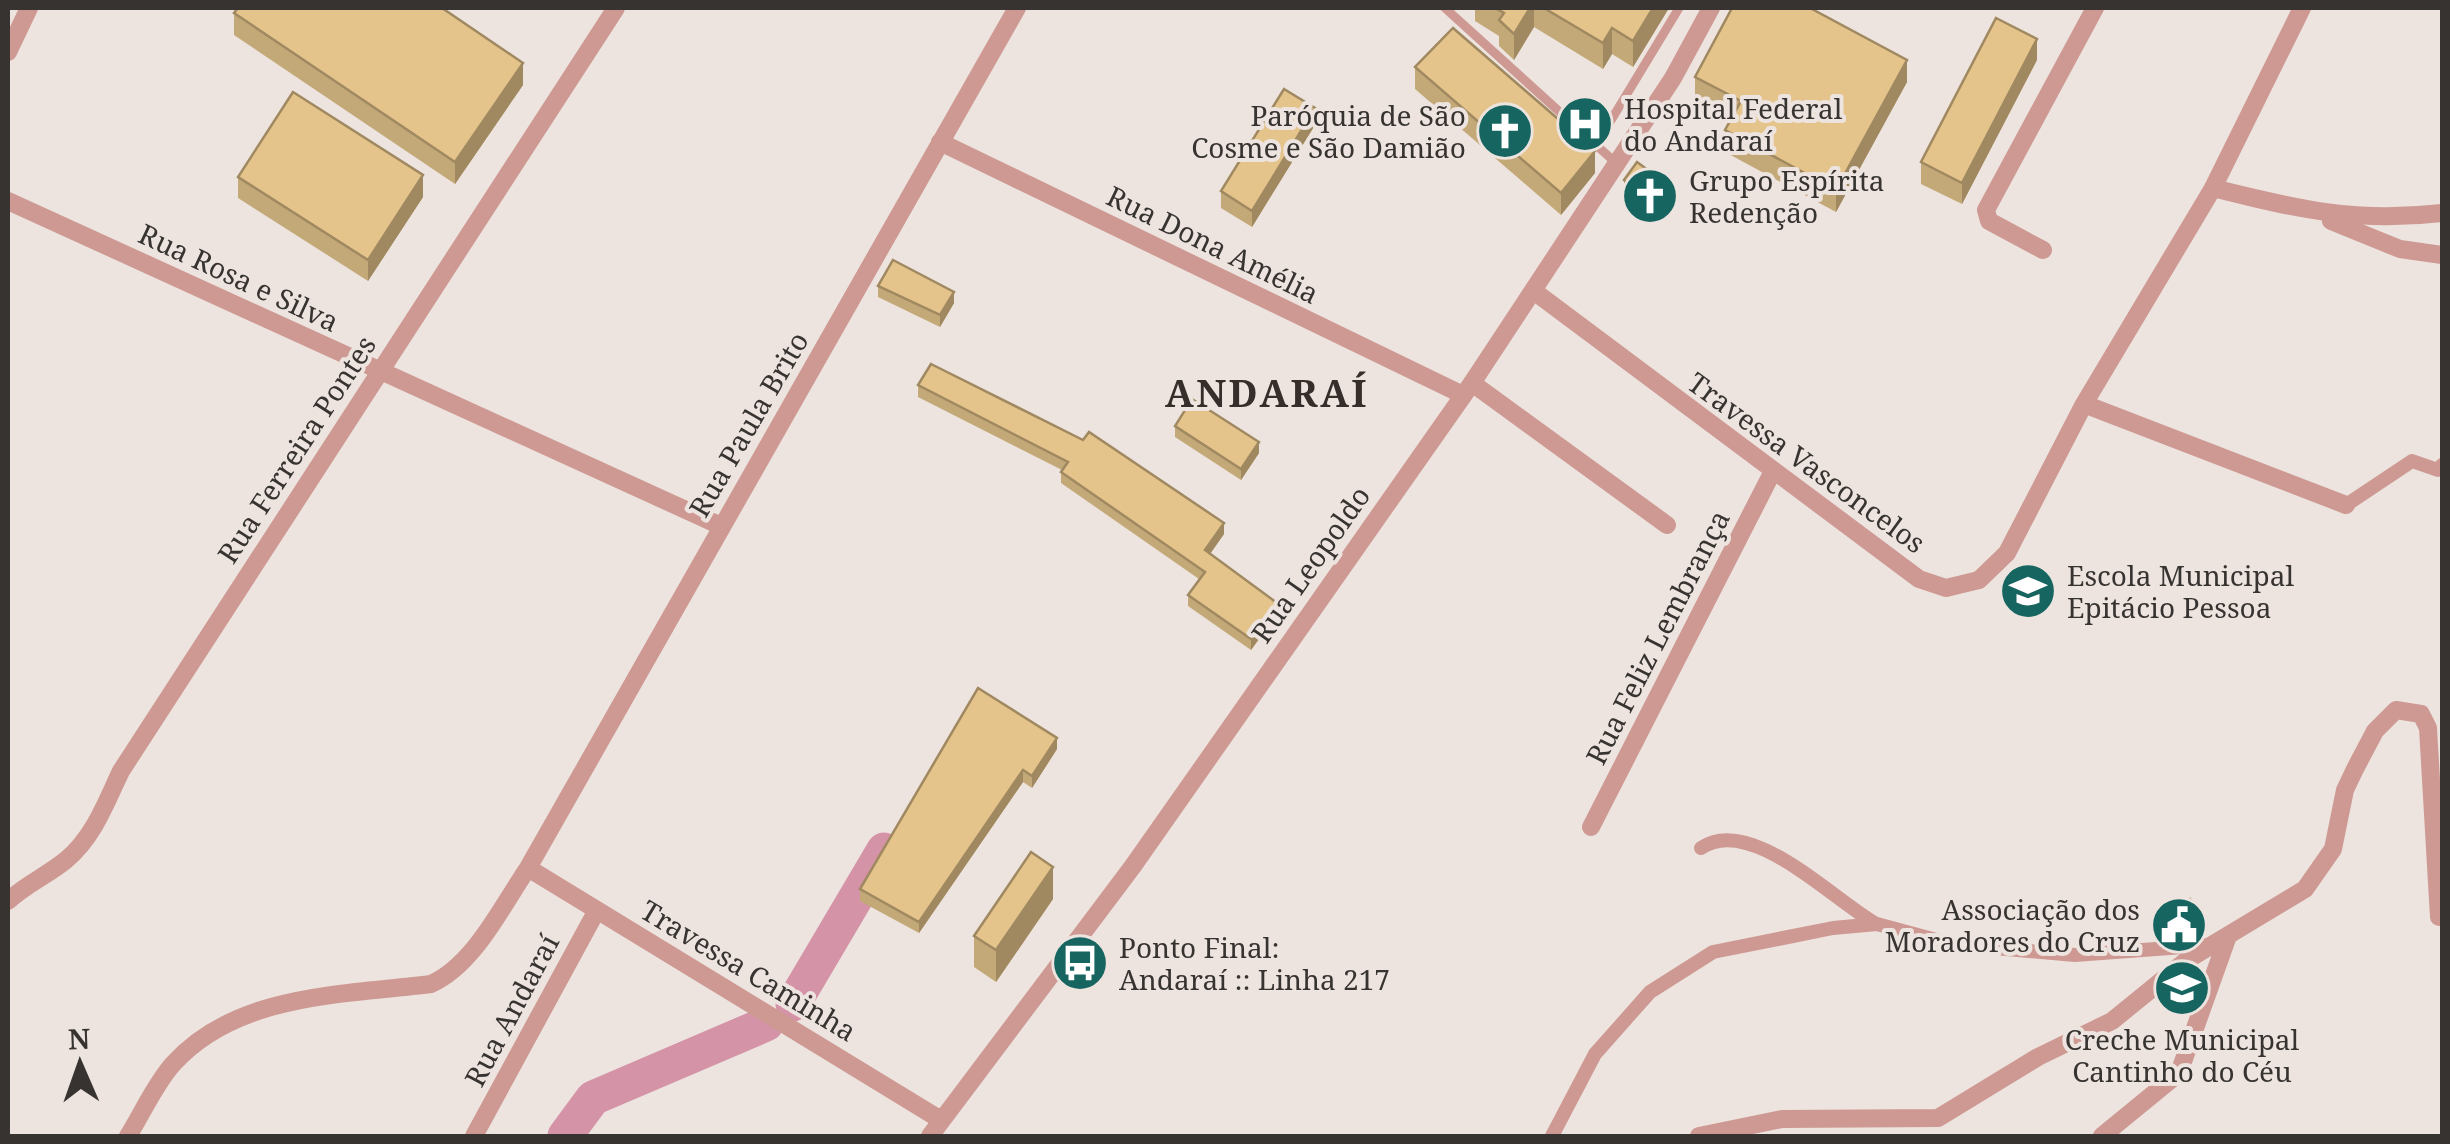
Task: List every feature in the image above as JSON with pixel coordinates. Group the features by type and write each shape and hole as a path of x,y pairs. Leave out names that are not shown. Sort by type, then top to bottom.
{"street":[{"path":"8,52 28,8"},
{"name":"Rua Ferreira Pontes","path":"8,902 31,879 66,860 94,828 121,771 616,8"},
{"name":"Rua Paula Brito","path":"128,1136 172,1065 207,1036 262,1010 312,996 431,984 448,976 528,868 1017,8"},
{"name":"Rua Leopoldo","path":"930,1136 1133,866 1535,292 1674,78 1710,8"},
{"path":"2044,250 1990,221 1986,210 2094,8"},
{"name":"Travessa Vasconcelos","path":"1535,292 1772,473 1919,579 1946,588 1978,580 2007,553 2084,404 2213,188 2302,8"},
{"name":"Rua Dona Amélia","path":"940,142 1467,389 1667,526"},
{"path":"2213,188 2317,214 2369,218 2442,213"},
{"name":"Rua Rosa e Silva","path":"8,201 721,526"},
{"path":"2317,214 2379,242 2442,255"},
{"path":"2084,404 2346,506 2412,461 2438,470 2442,465"},
{"name":"Rua Feliz Lembrança","path":"1591,827 1772,473"},
{"path":"1699,1136 1782,1119 1938,1118 2038,1057 2112,1020 2210,945 2305,889 2333,849 2345,790 2376,731 2396,710 2424,722 2434,754 2442,764"},
{"path":"2424,722 2441,917"},
{"path":"1701,848 1728,838 1746,840 1799,869 1838,902 1876,924 1952,944 2075,955 2210,945"},
{"name":"Travessa Caminha","path":"528,868 941,1120"},
{"name":"Rua Andaraí","path":"474,1136 596,910"},
{"path":"1552,1136 1595,1054 1650,992 1713,952 1815,931 1876,924"},
{"path":"2102,1136 2179,1072 2228,936"}],"lane":[{"path":"1445,8 1618,165"},
{"path":"1596,146 1678,8"}],"building":[{"path":"238,8 442,8 523,63 455,162 234,13"},
{"path":"1495,8 1530,8 1514,34 1499,20 1504,13"},
{"path":"1544,8 1653,8 1633,41 1612,28 1603,43"},
{"path":"1732,8 1810,8 1907,60 1836,190 1725,130 1741,101 1695,77"},
{"path":"1996,18 2037,39 1962,183 1921,162"},
{"name":"Paróquia de São Cosme e São Damião","path":"1453,28 1595,151 1561,193 1415,67"},
{"path":"1284,89 1315,108 1252,211 1221,191"},
{"path":"293,92 423,175 368,260 238,177"},
{"path":"1637,162 1675,190 1662,208 1624,180"},
{"path":"893,260 954,292 940,315 878,286"},
{"path":"931,364 1083,440 1089,432 1224,523 1205,550 1277,603 1251,639 1188,595 1205,572 1061,472 1068,462 918,385"},
{"path":"1192,399 1259,442 1241,469 1175,426"},
{"path":"978,688 1057,738 1032,776 1023,770 919,922 860,889"},
{"path":"1031,852 1053,867 996,950 974,936"},
{"path":"2190,899 2197,918 2167,926 2161,910"}],"waterway":[{"path":"793,1004 884,850"},
{"path":"565,1136 593,1098 766,1024"}],"place":[{"name":"Hospital Federal do Andaraí","path":"1585,124"},
{"name":"Paróquia de São Cosme e São Damião","path":"1505,131"},
{"name":"Grupo Espírita Redenção","path":"1650,196"},
{"name":"Escola Municipal Epitácio Pessoa","path":"2028,591"},
{"name":"Associação dos Moradores do Cruz","path":"2179,925"},
{"name":"Ponto Final: Andaraí :: Linha 217","path":"1080,963"},
{"name":"Creche Municipal Cantinho do Céu","path":"2182,988"}],"district":[{"name":"ANDARAÍ","path":"1267,392"}]}
